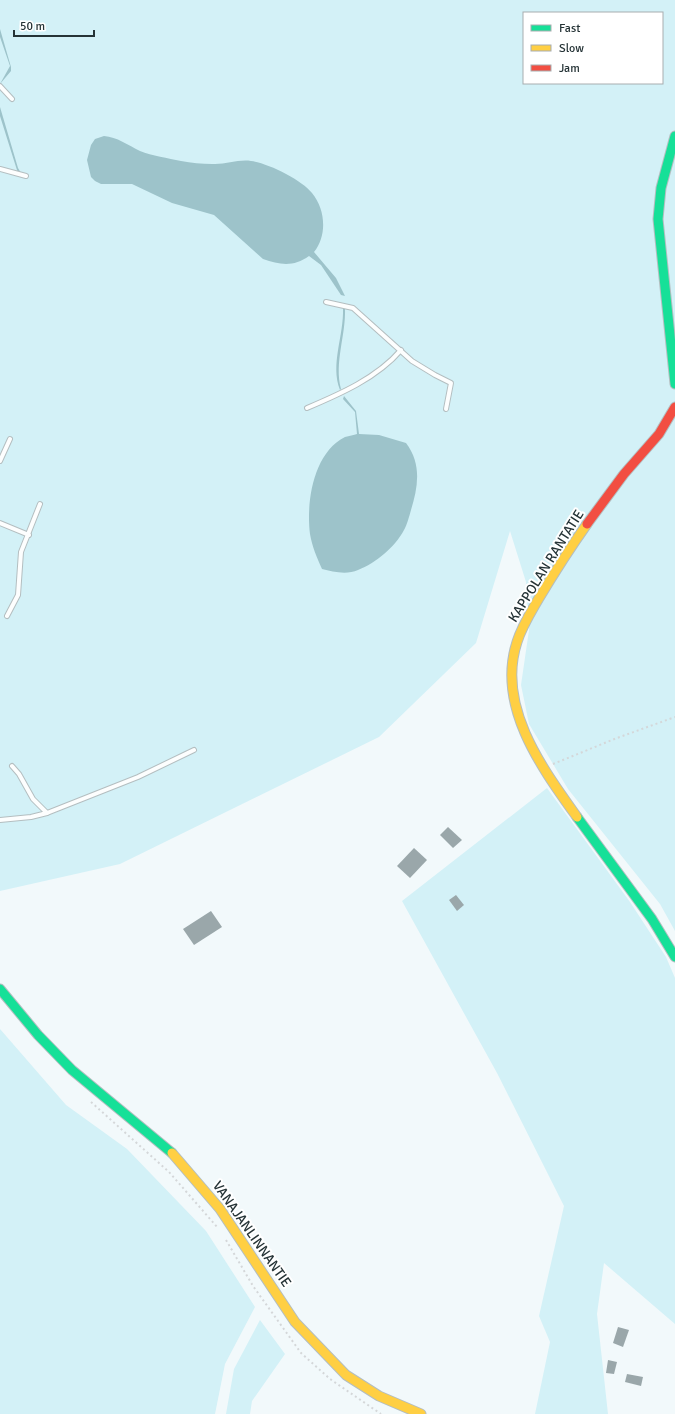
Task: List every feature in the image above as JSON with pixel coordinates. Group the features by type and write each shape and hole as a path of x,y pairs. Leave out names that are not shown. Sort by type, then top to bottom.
{"street":[{"path":"675,136 661,188 658,218 675,384"},
{"name":"KAPPOLAN RANTATIE","path":"675,407 651,442 624,473 591,518 522,627 513,659 512,689 530,747 543,768 652,919 675,957"},
{"name":"VANAJANLINNANTIE","path":"0,989 38,1035 72,1070 174,1155 220,1208 295,1322 346,1374 379,1396 421,1414"}],"lane":[{"path":"0,86 12,99"},
{"path":"0,169 26,176"},
{"path":"326,302 353,308 412,361 452,383 446,409"},
{"path":"307,408 342,393 389,364 401,350"},
{"path":"0,460 10,439"},
{"path":"7,616 18,595 21,552 40,504"},
{"path":"0,523 29,535"},
{"path":"0,820 30,817 47,813 138,778 194,750"},
{"path":"12,766 19,774 33,799 47,813"}],"path":[{"path":"543,768 617,738 675,717"},
{"path":"89,1100 169,1172 220,1230"},
{"path":"223,1236 253,1286 300,1353 330,1379 381,1414"}],"shaded area":[{"path":"0,0 675,0 675,931 660,904 568,789 529,724 521,685 529,630 526,582 510,531 476,643 379,737 120,864 0,891"},
{"path":"0,29 11,67 11,71 0,84 10,66 0,37"},
{"path":"0,107 18,168 21,173 18,173 16,167 0,116"},
{"path":"104,136 118,140 145,153 185,162 217,164 241,161 258,162 284,173 301,183 317,200 322,215 323,231 318,246 314,252 336,278 345,296 341,295 321,265 309,256 298,262 287,264 275,263 263,259 214,215 172,203 132,184 101,184 95,181 91,177 87,160 91,145 95,139"},
{"path":"343,308 345,308 345,318 339,359 340,390 336,370"},
{"path":"344,396 356,411 359,434 379,435 406,443 415,459 417,476 417,484 407,523 396,542 372,563 354,572 345,573 322,569 312,543 309,522 309,508 314,480 325,455 334,444 345,437 357,434 355,412 343,399"},
{"path":"547,788 630,902 666,957 675,978 675,1324 604,1263 597,1314 608,1414 535,1414 550,1342 539,1316 564,1206 497,1073 402,901"},
{"path":"0,1029 66,1105 127,1149 206,1231 255,1307 225,1364 215,1414 0,1414"},
{"path":"260,1320 285,1354 252,1401 250,1414 226,1414 234,1369"}],"building":[{"path":"448,827 462,840 453,848 440,835"},
{"path":"414,848 427,860 410,878 397,866"},
{"path":"456,895 464,905 457,911 449,900"},
{"path":"211,911 222,927 194,945 183,929"},
{"path":"618,1327 629,1330 623,1347 613,1343"},
{"path":"608,1360 617,1362 614,1374 606,1373"},
{"path":"627,1374 643,1377 641,1386 625,1382"}],"traffic: fast":[{"path":"675,136 661,188 658,219 675,384"},
{"path":"577,817 652,919 675,957"},
{"path":"0,989 38,1035 72,1070 172,1153"}],"traffic: slow":[{"path":"577,817 550,778 526,735 518,713 513,689 512,666 521,630 556,570 587,524"},
{"path":"172,1153 220,1209 295,1322 346,1375 379,1396 421,1414"}],"traffic: jam":[{"path":"587,524 624,474 659,434 675,407"}]}
